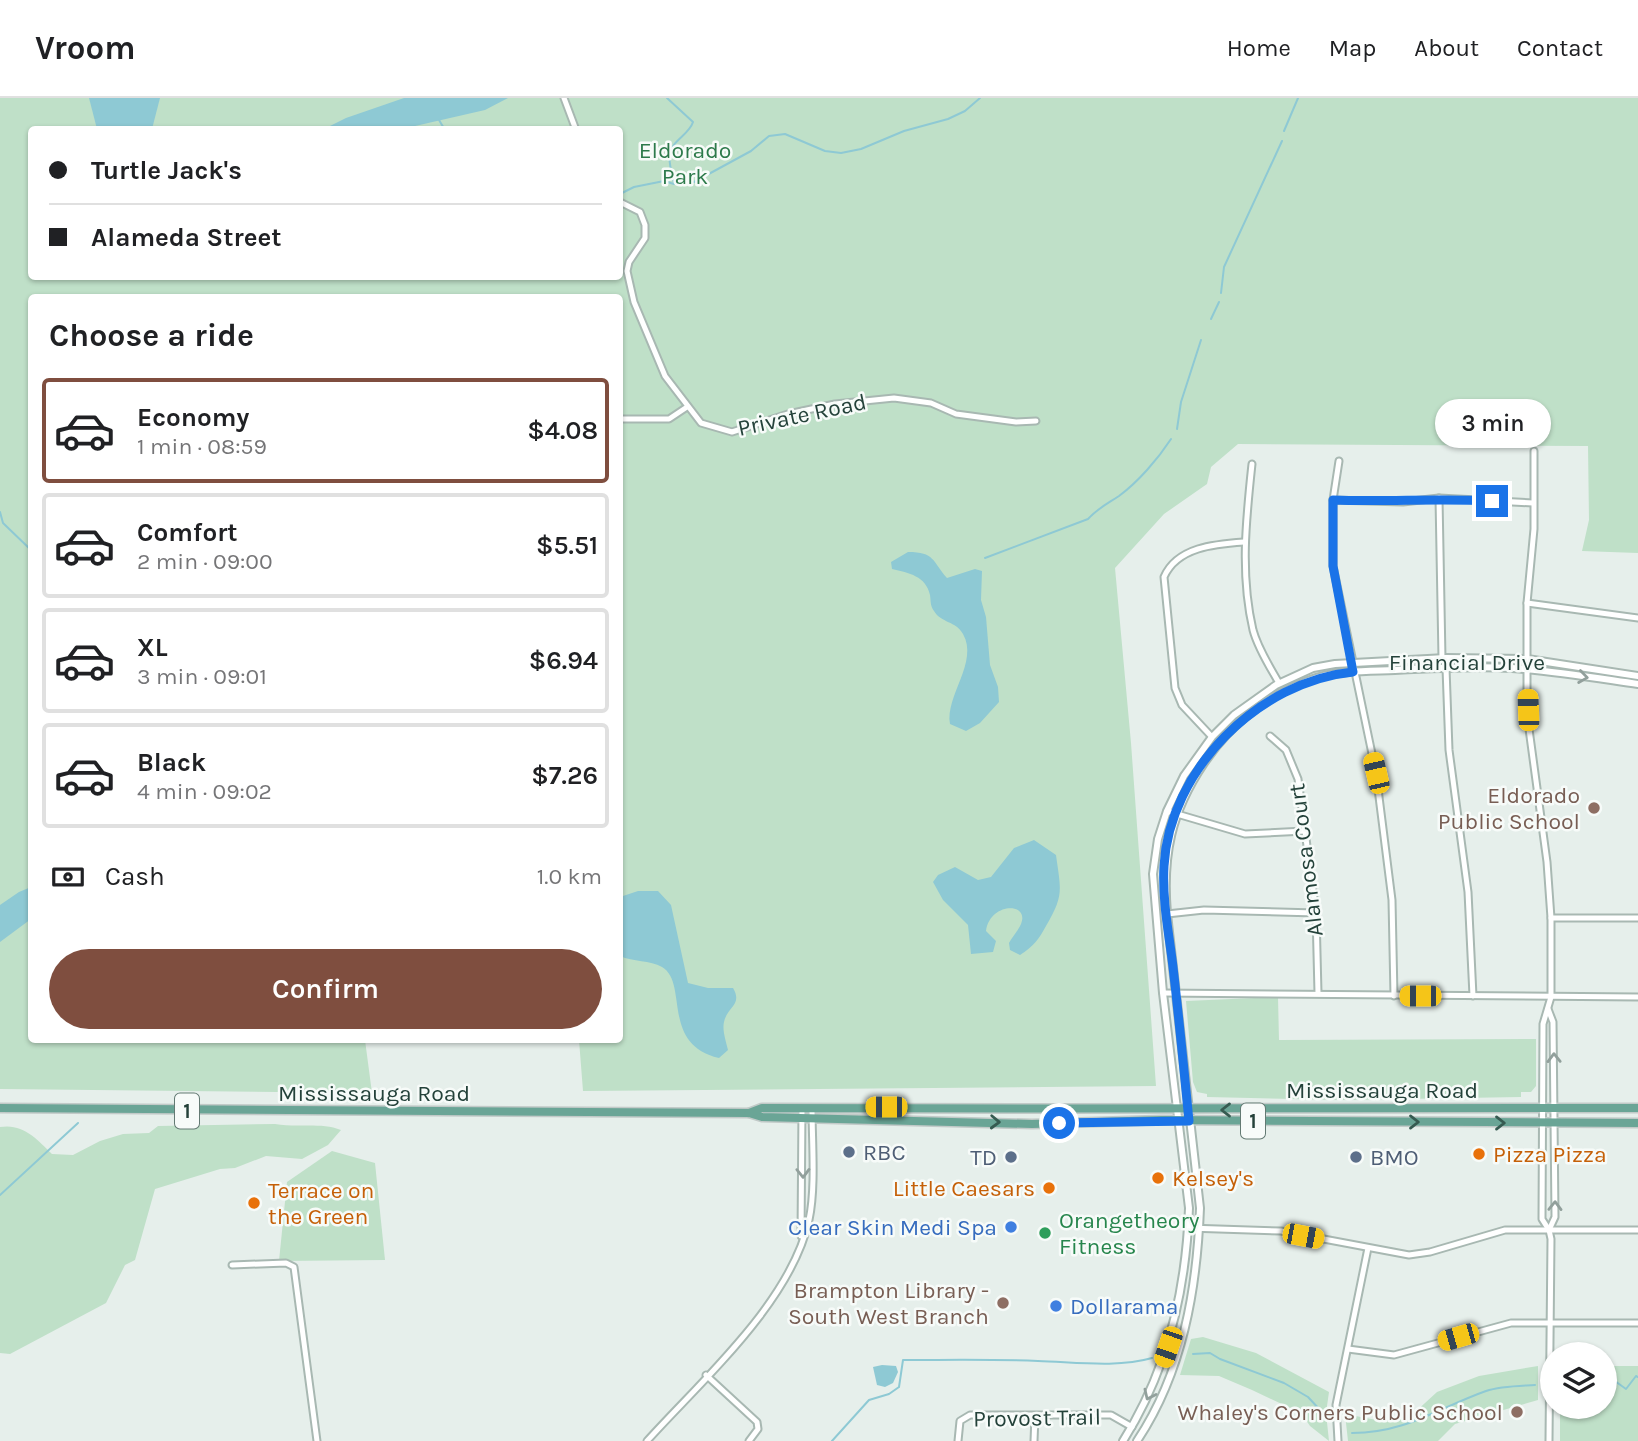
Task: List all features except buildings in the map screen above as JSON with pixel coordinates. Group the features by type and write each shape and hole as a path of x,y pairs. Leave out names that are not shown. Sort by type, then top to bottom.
{"main road":[{"name":"Mississauga Road","path":"0,1108 345,1113 749,1113 762,1117 802,1112 1036,1107 1183,1110 1638,1108"},
{"name":"Mississauga Road","path":"812,1112 1032,1124 1179,1121 1638,1123"}],"street":[{"path":"564,98 574,126"},
{"name":"Private Road","path":"623,204 640,212 645,225 645,237 629,262 627,271 634,302 665,376 702,423 732,432 788,414 865,399 911,400 931,403 956,414 1016,422 1036,421"},
{"path":"623,419 669,419 687,407"},
{"path":"1534,451 1534,529 1527,603 1527,670 1529,729 1547,862 1551,918 1550,997 1544,1024 1542,1108 1542,1219 1549,1230"},
{"path":"1339,461 1333,500 1333,566 1376,773 1391,887 1394,996"},
{"path":"1252,464 1244,542 1254,632 1279,683"},
{"path":"1333,500 1403,502 1440,498 1533,503"},
{"path":"1440,498 1442,658"},
{"path":"1212,737 1182,705 1175,688 1164,577 1173,562 1203,547 1244,542"},
{"path":"1527,603 1638,618"},
{"name":"Financial Drive","path":"1137,1441 1164,1391 1183,1338 1194,1285 1199,1229 1200,1208 1189,1121 1183,1110 1163,992 1153,874 1158,839 1167,811 1184,776 1212,737 1234,715 1279,683 1313,668 1442,658 1527,659 1638,676"},
{"path":"1446,668 1449,750 1468,891 1473,996"},
{"name":"Financial Drive","path":"1123,1441 1153,1386 1173,1330 1181,1293 1188,1228 1189,1208 1179,1121 1183,1110 1176,993 1164,866 1177,815 1192,780 1224,737 1251,712 1294,687 1318,677 1353,672 1446,668 1527,670 1638,684"},
{"name":"Alamosa Court","path":"1270,736 1286,750 1292,764 1305,831 1316,913 1318,993"},
{"path":"1167,811 1245,834 1305,831"},
{"path":"1167,914 1204,910 1316,913"},
{"path":"1551,918 1638,918"},
{"path":"1163,992 1638,997"},
{"path":"1548,1009 1553,1022 1555,1217 1549,1230 1549,1441"},
{"path":"801,1239 802,1112"},
{"path":"647,1441 772,1302 789,1273 810,1210 812,1112"},
{"path":"1188,1228 1281,1231 1397,1254 1416,1254 1505,1230 1638,1230"},
{"path":"1338,1441 1336,1405 1368,1248"},
{"path":"232,1265 286,1263 294,1267 317,1441"},
{"path":"1348,1349 1394,1356 1501,1325 1638,1323"},
{"path":"706,1375 757,1422 758,1429 749,1441"},
{"name":"Provost Trail","path":"958,1441 960,1421 971,1415 1111,1415 1132,1427"},
{"path":"1034,1441 1035,1416"}],"green space":[{"name":"Eldorado Park","path":"0,98 1638,98 1638,553 1582,551 1589,520 1588,446 1238,444 1211,467 1207,484 1164,514 1115,568 1131,743 1156,1086 583,1091 579,1043 623,1043 623,294 28,294 28,1043 365,1043 372,1093 0,1089"},
{"path":"1278,997 1279,1040 1536,1039 1536,1086 1531,1092 1521,1092 1521,1097 1343,1100 1207,1097 1207,1094 1197,1092 1193,1082 1186,1001"},
{"path":"158,1126 325,1126 341,1130 328,1145 302,1159 266,1156 235,1168 220,1169 155,1189 135,1260 125,1265 106,1303 10,1354 0,1353 0,1127 23,1130 52,1154 73,1155 100,1141 123,1134 149,1133"},
{"path":"332,1151 375,1163 385,1260 279,1261 287,1182"},
{"path":"1203,1337 1256,1353 1329,1392 1326,1413 1329,1441 1310,1426 1301,1413 1252,1390 1219,1376 1180,1375 1191,1339"},
{"path":"1538,1366 1538,1400 1455,1424 1438,1441 1348,1441 1345,1414 1382,1421 1413,1414 1437,1392 1479,1376"},
{"path":"1617,1366 1638,1366 1638,1441 1560,1441 1560,1419 1617,1419"}],"water":[{"path":"89,98 160,98 153,126 96,126"},
{"path":"404,98 508,98 485,110 415,126 330,126"},
{"path":"908,552 928,556 947,578 975,569 982,571 981,600 986,617 990,665 998,687 999,702 980,723 966,731 950,724 950,713 965,667 967,645 960,630 940,618 934,611 925,583 916,576 892,569 891,562"},
{"path":"1034,840 1056,855 1060,892 1052,916 1036,942 1020,955 1010,950 1009,943 1020,927 1020,912 1008,908 1001,910 989,921 986,931 996,941 993,952 971,954 968,925 943,900 933,882 938,875 955,867 978,880 991,877 1014,848"},
{"path":"28,888 28,921 0,942 0,905"},
{"path":"638,891 658,891 671,905 688,983 708,988 733,988 736,998 724,1025 728,1050 719,1058 701,1051 689,1040 682,1027 670,975 657,965 623,957 623,896"},
{"path":"896,1366 898,1372 893,1383 885,1387 877,1385 873,1367"}],"waterway":[{"path":"667,98 693,122 671,149 674,183"},
{"path":"623,192 634,187 664,181 674,184 694,182 751,151 769,136 785,134 825,151 841,153 861,149 904,131 948,119 965,111 980,98"},
{"path":"1284,131 1298,98"},
{"path":"439,120 443,126"},
{"path":"1221,293 1224,267 1282,141"},
{"path":"1211,319 1219,302"},
{"path":"1177,429 1181,402 1201,340"},
{"path":"985,558 1088,519 1133,484 1171,439"},
{"path":"0,512 3,523 28,547"},
{"path":"0,1195 78,1123"},
{"path":"1193,1354 1210,1353 1284,1383 1308,1397 1321,1411"},
{"path":"832,1441 869,1400 889,1394 899,1387 903,1360 1110,1364 1152,1358"},
{"path":"1617,1382 1626,1389 1636,1376 1638,1377"},
{"path":"1352,1433 1389,1429 1405,1424 1492,1389 1535,1385"}],"place":[{"name":"Eldorado Public School","path":"1594,808"},
{"name":"RBC","path":"849,1152"},
{"name":"Pizza Pizza","path":"1479,1154"},
{"name":"TD","path":"1011,1157"},
{"name":"BMO","path":"1356,1157"},
{"name":"Kelsey's","path":"1158,1178"},
{"name":"Little Caesars","path":"1049,1188"},
{"name":"Terrace on the Green","path":"254,1203"},
{"name":"Clear Skin Medi Spa","path":"1011,1227"},
{"name":"Orangetheory Fitness","path":"1045,1233"},
{"name":"Brampton Library - South West Branch","path":"1003,1303"},
{"name":"Dollarama","path":"1056,1306"},
{"name":"Whaley's Corners Public School","path":"1517,1412"}],"route":[{"path":"1059,1123 1189,1121 1167,914 1164,866 1168,843 1192,780 1224,737 1238,723 1268,701 1294,687 1318,677 1353,672 1333,566 1333,500 1403,502 1440,498 1492,501"}]}
